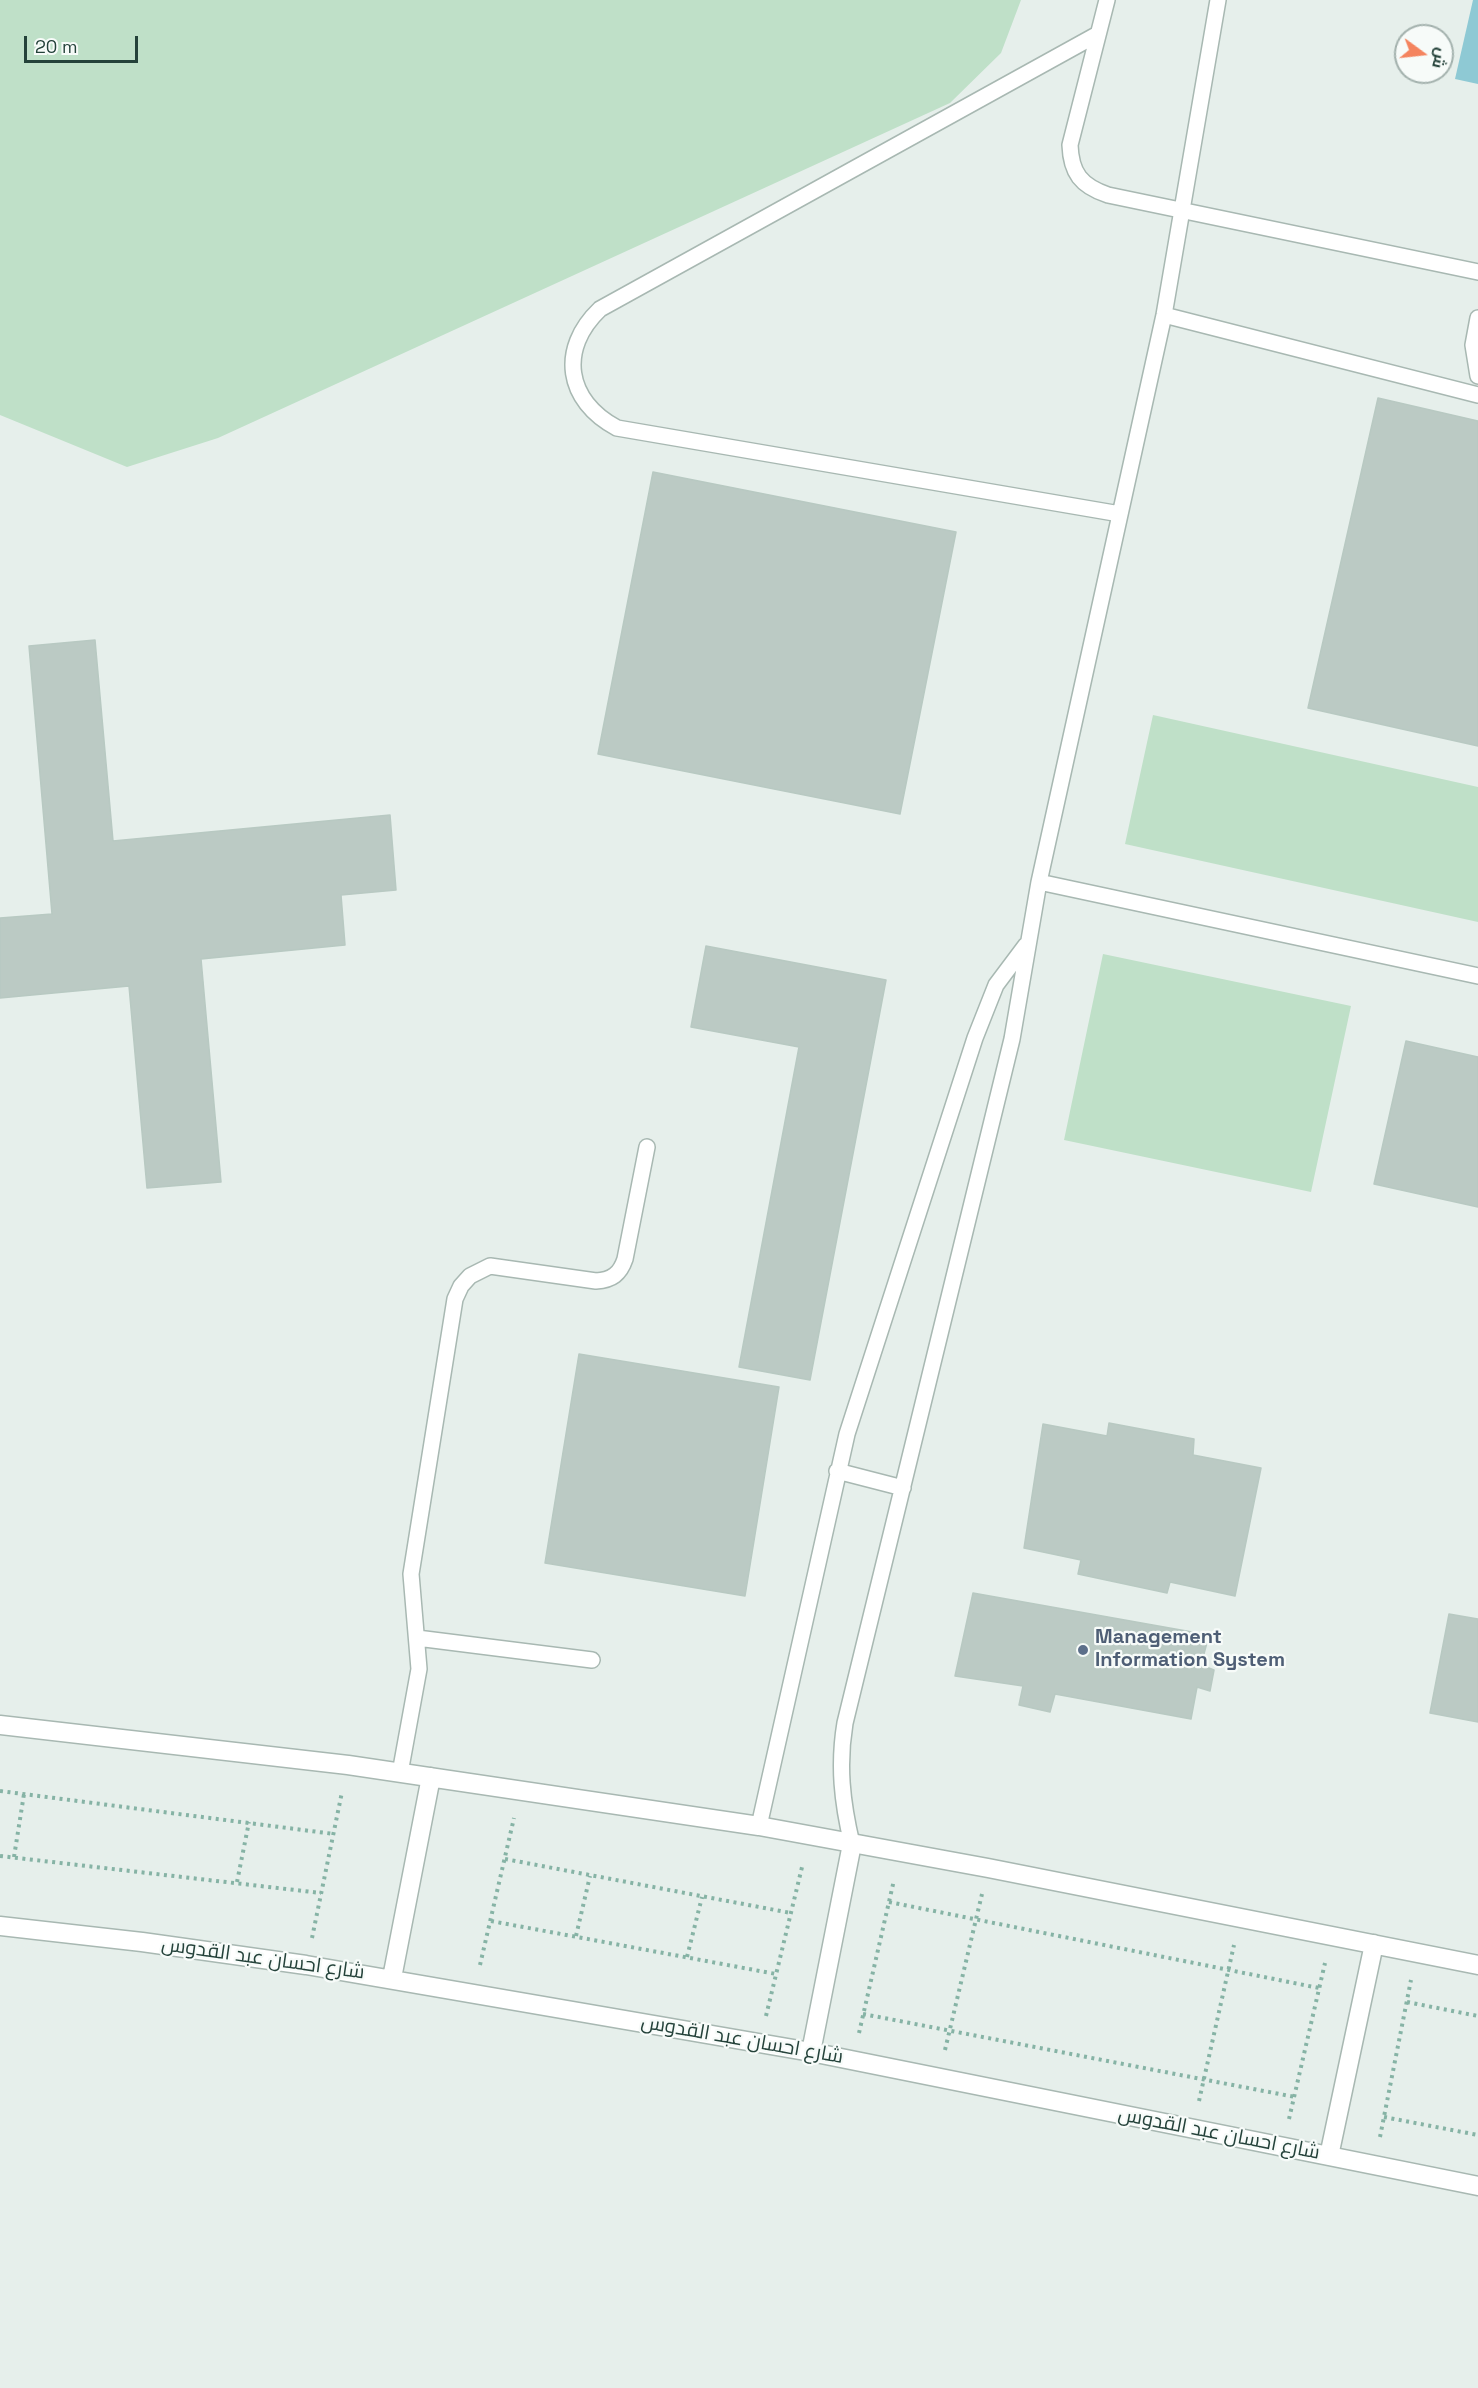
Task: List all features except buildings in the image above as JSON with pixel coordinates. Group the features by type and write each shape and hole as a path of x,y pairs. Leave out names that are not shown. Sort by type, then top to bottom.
{"street":[{"path":"0,1725 348,1765 759,1826 987,1868 1478,1965"},
{"path":"392,1978 431,1777"},
{"path":"811,2052 852,1844"},
{"name":"شارع احسان عبد القدوس","path":"0,1926 142,1942 392,1978 811,2052 1478,2186"},
{"path":"1329,2156 1374,1944"}],"lane":[{"path":"1107,0 1070,145 1071,160 1077,175 1085,184 1096,191 1478,272"},
{"path":"852,1844 843,1808 840,1752 845,1723 1012,1039 1039,882 1164,315 1218,0"},
{"path":"1098,34 600,309 587,322 578,338 573,355 573,373 578,391 587,406 601,419 617,428 1120,514"},
{"path":"1164,315 1478,395"},
{"path":"1478,318 1473,345 1478,376"},
{"path":"1039,882 1478,976"},
{"path":"759,1826 837,1471 858,1397 975,1038 996,985 1028,943"},
{"path":"400,1773 419,1669 411,1574 455,1299 470,1276 490,1266 596,1281 614,1276 621,1269 625,1259 647,1147"},
{"path":"837,1471 903,1488"},
{"path":"417,1638 592,1660"}],"path":[{"path":"306,1965 348,1765"},
{"path":"0,1791 334,1834"},
{"path":"474,1993 520,1791"},
{"path":"14,1857 24,1794"},
{"path":"237,1882 249,1822"},
{"path":"759,2043 810,1836"},
{"path":"852,2060 900,1852"},
{"path":"0,1856 321,1893"},
{"path":"505,1859 791,1913"},
{"path":"939,2078 987,1868"},
{"path":"576,1937 590,1876"},
{"path":"687,1957 702,1896"},
{"path":"889,1902 1319,1988"},
{"path":"1193,2129 1240,1918"},
{"path":"491,1921 776,1974"},
{"path":"1283,2147 1331,1936"},
{"path":"1374,2165 1416,1952"},
{"path":"1407,2002 1478,2016"},
{"path":"863,2014 1294,2097"},
{"path":"1384,2116 1478,2135"}],"green space":[{"path":"0,0 1021,0 1001,53 950,103 218,438 127,467 0,415"},
{"path":"1153,715 1478,787 1478,922 1125,844"},
{"path":"1103,954 1351,1006 1311,1192 1064,1140"}],"water":[{"path":"1473,0 1478,0 1478,84 1455,79"}],"place":[{"name":"Management Information System","path":"1083,1650"}]}
